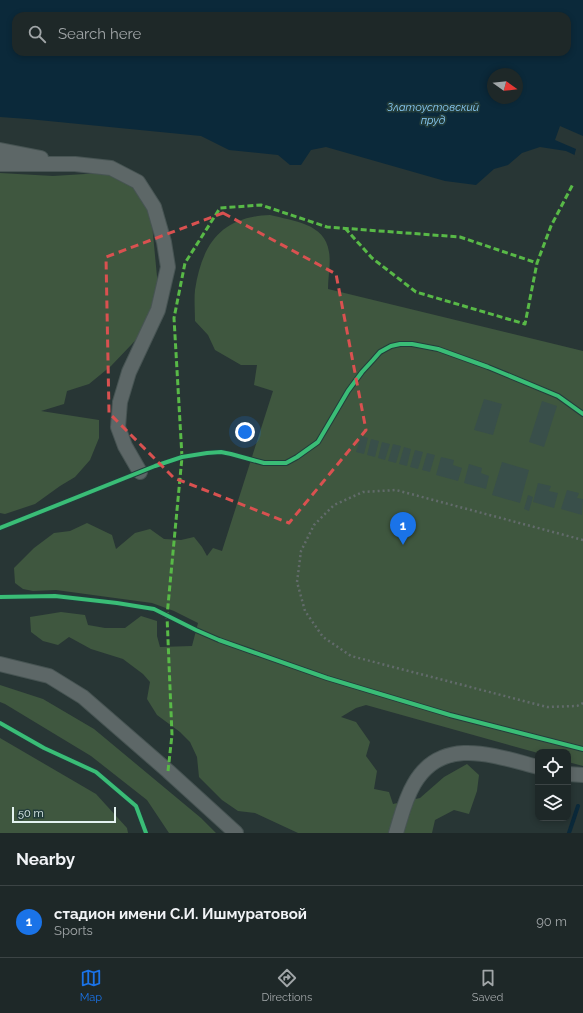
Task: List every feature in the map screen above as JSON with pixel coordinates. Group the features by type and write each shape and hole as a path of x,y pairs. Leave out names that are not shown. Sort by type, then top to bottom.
{"street":[{"path":"0,150 75,164 111,168 138,182 154,207 164,242 168,267 158,310 129,372 120,402 118,426 125,446 140,472"},
{"path":"0,164 75,164"},
{"path":"0,664 49,676 83,697 236,833"},
{"path":"396,833 406,799 414,784 422,771 430,764 441,758 464,752 478,753 535,766"},
{"path":"571,774 583,775"}],"path":[{"path":"583,540 396,490 363,492 334,505 314,525 301,551 298,582 306,611 323,637 351,656 547,707 577,706 583,703"}],"highlighted area":[{"path":"223,213 336,274 366,430 289,523 174,478 109,413 106,257"}],"green space":[{"path":"133,171 150,203 158,287 151,324 111,366 89,384 67,391 64,404 41,411 99,420 99,438 90,460 75,477 35,504 5,514 0,513 0,173 53,176"},
{"path":"270,215 298,222 315,229 326,242 330,256 328,289 583,351 583,766 571,763 571,749 535,749 535,752 366,705 356,708 341,717 356,722 370,742 366,756 377,771 374,789 389,792 393,804 420,798 444,777 467,764 479,775 477,791 469,814 454,810 435,820 432,833 298,833 255,813 238,811 222,800 199,777 197,757 190,742 180,732 157,715 147,699 150,682 143,674 123,659 91,649 69,637 58,645 43,641 31,632 30,617 61,612 85,615 88,625 105,628 125,628 141,616 157,621 157,636 160,647 192,646 198,623 174,611 152,603 56,590 33,591 23,589 15,583 14,568 34,548 54,533 70,531 87,523 112,535 116,549 135,533 150,529 164,539 181,540 194,537 207,556 213,548 222,551 273,391 254,385 257,365 241,365 215,350 208,335 195,321 195,290 203,259 217,236 227,227 239,221 253,217"},
{"path":"0,685 43,699 94,729 201,818 216,833 169,833 147,800 91,756 0,702"},
{"path":"0,738 96,794 127,828 128,833 0,833"}],"water":[{"name":"Златоустовский пруд","path":"0,0 583,0 583,159 566,151 540,147 522,153 508,165 494,169 476,185 445,181 326,147 311,150 301,165 290,165 278,155 229,150 201,136 0,117"}],"pier":[{"path":"560,126 583,136 583,161 574,157 576,149 555,140"}],"building":[{"path":"484,399 502,404 493,435 474,430"},
{"path":"542,401 557,406 544,447 529,442"},
{"path":"361,436 368,438 364,454 356,452"},
{"path":"371,439 379,441 375,457 367,455"},
{"path":"382,442 390,444 385,460 378,458"},
{"path":"393,444 401,446 396,463 388,461"},
{"path":"404,447 411,449 407,466 399,464"},
{"path":"415,450 423,452 418,469 410,467"},
{"path":"427,453 435,455 430,472 422,470"},
{"path":"441,457 454,460 453,465 462,468 458,481 436,475"},
{"path":"502,462 529,470 520,503 492,495"},
{"path":"469,464 482,468 481,473 489,476 486,489 464,483"},
{"path":"538,483 551,486 549,491 558,493 554,508 533,502"},
{"path":"567,490 579,493 577,498 583,499 582,515 561,509"},
{"path":"528,495 533,497 529,511 524,509"}],"waterway":[{"path":"569,833 578,806"}],"marked path":[{"path":"345,228 372,258 416,292 525,324 537,263 551,226 573,184"},
{"path":"168,771 172,735 167,616 182,457 174,318 185,263 220,208 261,205 327,227 460,237 537,263"}],"cycle path":[{"path":"0,528 155,466 182,457 221,452 264,463 286,463 318,442 348,391 362,372 380,352 391,346 400,344 412,344 438,349 488,367 558,396 583,414"},
{"path":"0,597 55,596 154,609 219,640 327,678 450,715 583,749"},
{"path":"0,723 44,748 96,772 136,806 146,833"}],"place":[{"name":"стадион имени С.И. Ишмуратовой","path":"403,545"}]}
